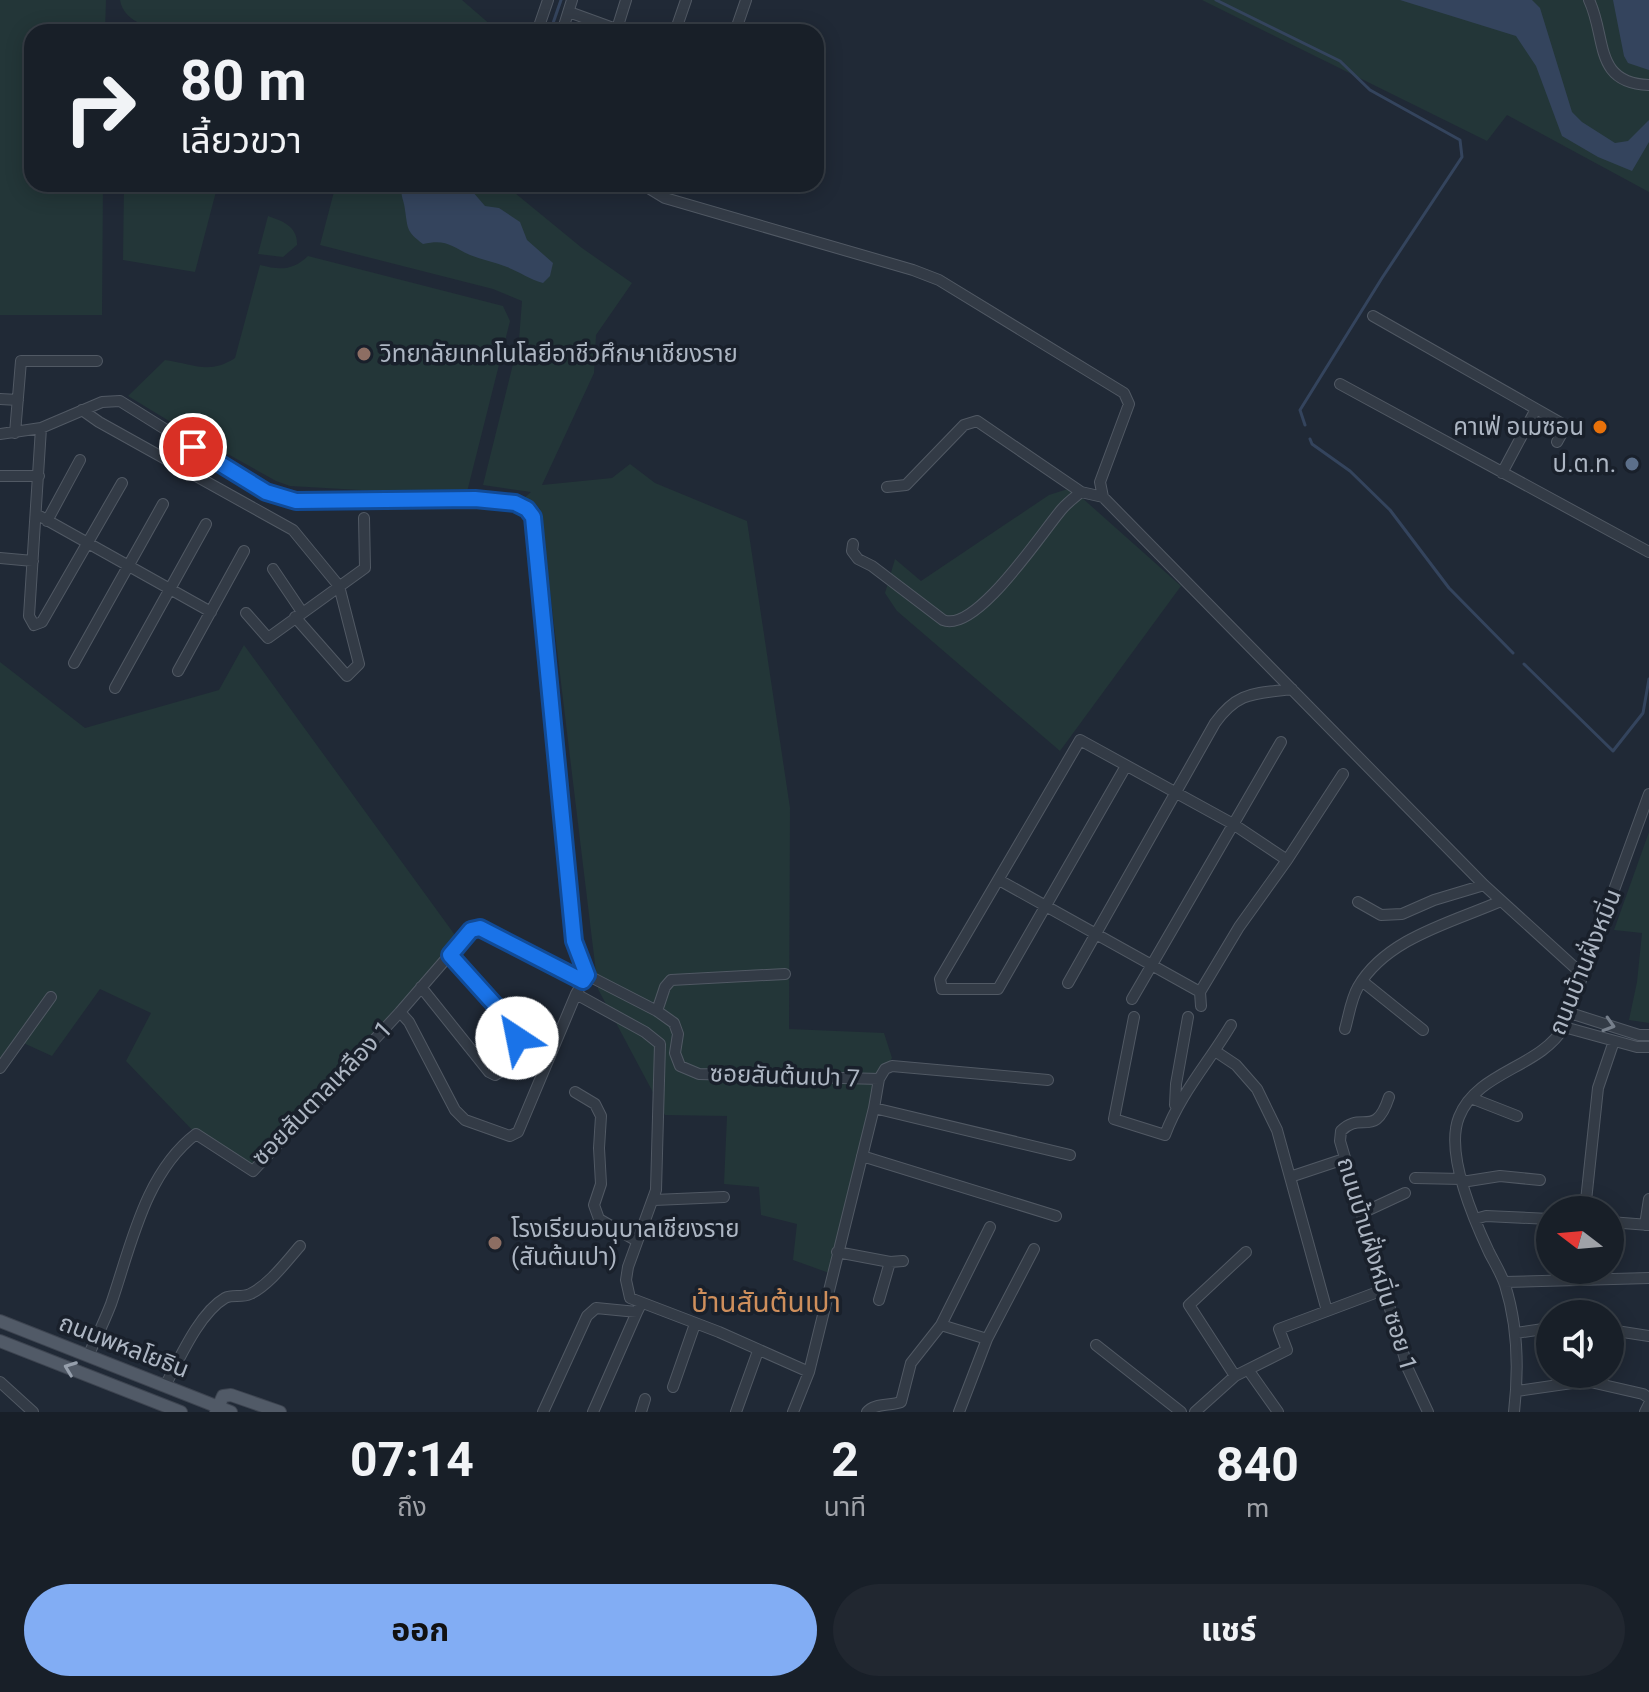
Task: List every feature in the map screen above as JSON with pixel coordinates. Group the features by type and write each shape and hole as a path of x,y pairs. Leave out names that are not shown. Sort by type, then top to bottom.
{"main road":[{"name":"ถนนพหลโยธิน","path":"0,1321 231,1412"},
{"name":"ถนนพหลโยธิน","path":"0,1341 181,1412"},
{"path":"217,1409 223,1396 231,1395 280,1412"}],"street":[{"path":"540,24 548,0"},
{"path":"565,24 572,0"},
{"path":"621,24 626,0"},
{"path":"678,24 686,0"},
{"path":"738,24 746,0"},
{"path":"1589,0 1597,17 1604,57 1615,76 1632,84 1649,85"},
{"path":"569,12 601,24"},
{"path":"655,192 665,198 939,280 1124,393 1129,404 1100,482 1103,497"},
{"path":"1373,316 1566,426 1557,442"},
{"path":"15,433 21,361 97,361"},
{"path":"1340,384 1649,552"},
{"path":"0,399 18,400"},
{"path":"0,434 41,428 102,402 120,401 266,492 296,501 475,499 515,503 527,509 535,526 574,941 585,978"},
{"path":"1502,473 1536,409"},
{"path":"82,410 293,530 339,586 359,664 347,676 299,614 273,569"},
{"path":"887,487 906,485 964,425 977,421 1081,492 1103,497 1484,885 1583,975"},
{"path":"41,428 31,623 37,625 42,622 122,483"},
{"path":"47,521 80,460"},
{"path":"0,476 39,476"},
{"path":"853,544 852,551 858,559 872,566 943,620 958,621 998,589 1063,508 1081,492"},
{"path":"74,663 163,504"},
{"path":"36,514 211,612"},
{"path":"246,613 268,638 365,568 364,518"},
{"path":"115,688 206,524"},
{"path":"178,671 244,551"},
{"path":"0,558 33,561"},
{"path":"1068,983 1228,704 1248,695 1292,689"},
{"path":"1126,766 998,989 942,989 940,979 1080,740 1233,824 1287,860"},
{"path":"1132,999 1281,742"},
{"path":"1201,1006 1200,992 1239,927 1343,774"},
{"name":"ถนนบ้านฝั่งหมิ่น","path":"1471,1098 1556,1041 1570,1013 1649,794"},
{"path":"999,880 1200,992"},
{"path":"1358,902 1381,915 1402,914 1434,900 1484,885"},
{"path":"1345,1029 1354,995 1362,981 1402,944 1501,901"},
{"name":"ซอยสันต้นเปา 7","path":"450,955 471,930 480,928 657,1011 674,1023 678,1034 675,1053 680,1066 699,1074 879,1079 809,1372 793,1412"},
{"path":"400,1012 421,987 450,955 518,1034 500,1072 495,1075 489,1072 421,987"},
{"path":"657,1011 665,987 671,980 785,974"},
{"name":"ซอยสันตาลเหลือง 1","path":"88,1356 110,1307 154,1185 182,1144 196,1134 253,1171 400,1012 409,1022 455,1110 465,1120 510,1136 518,1132 585,978"},
{"path":"1362,981 1423,1030"},
{"path":"576,994 645,1032 660,1044 657,1180 654,1200 637,1241 626,1280 630,1298 639,1308"},
{"path":"0,1068 51,997"},
{"path":"1570,1013 1639,1035 1649,1035"},
{"path":"1134,1017 1114,1119 1165,1135 1175,1107 1231,1025"},
{"path":"1175,1107 1188,1017"},
{"path":"1564,1027 1637,1047 1649,1047"},
{"path":"1586,1196 1598,1088 1614,1041"},
{"path":"1215,1051 1236,1065 1257,1089 1277,1130 1327,1311"},
{"path":"879,1079 885,1069 892,1066 1048,1080"},
{"path":"575,1092 595,1104 601,1116 601,1184 594,1205 595,1213 599,1219 637,1241"},
{"name":"ถนนบ้านฝั่งหมิ่น ซอย 1","path":"1389,1097 1384,1113 1376,1121 1348,1125 1341,1131 1344,1159 1408,1369 1428,1412"},
{"path":"1514,1412 1517,1391 1516,1333 1504,1282 1475,1219 1462,1180 1455,1130 1460,1114 1471,1098 1517,1116"},
{"path":"874,1108 1070,1155"},
{"path":"862,1156 1056,1216"},
{"path":"1290,1177 1344,1159"},
{"path":"1415,1178 1462,1180 1500,1176 1540,1180"},
{"path":"1362,1213 1405,1193"},
{"path":"654,1200 724,1197"},
{"path":"1624,1223 1647,1225 1649,1199"},
{"path":"1475,1219 1486,1216 1536,1218"},
{"path":"867,1412 876,1406 901,1402 911,1363 941,1325 990,1227"},
{"path":"165,1386 208,1314 226,1297 248,1295 257,1289 300,1246"},
{"path":"959,1412 987,1339 1034,1249"},
{"path":"837,1252 890,1262 903,1261"},
{"path":"1235,1376 1189,1305 1246,1252"},
{"path":"879,1300 890,1262"},
{"path":"1504,1282 1649,1278"},
{"path":"1195,1412 1235,1376 1287,1350 1279,1329 1383,1290"},
{"path":"543,1412 587,1316 596,1308 639,1308 695,1324 809,1372"},
{"path":"593,1412 639,1308"},
{"path":"673,1387 695,1324"},
{"path":"941,1325 987,1339"},
{"path":"1516,1333 1536,1330"},
{"path":"1624,1332 1649,1336"},
{"path":"1096,1345 1181,1412"},
{"path":"736,1412 758,1351"},
{"path":"1249,1371 1278,1412"},
{"path":"1517,1391 1586,1381 1643,1394 1649,1401 1645,1412"},
{"path":"0,1382 33,1412"},
{"path":"641,1412 645,1399"}],"shaded area":[{"path":"0,0 106,0 105,24 24,24 24,192 103,192 102,315 0,315"},
{"path":"120,0 462,0 490,24 141,24 122,7"},
{"path":"1202,0 1649,0 1649,192 1507,115 1487,141"},
{"path":"124,192 216,192 195,272 123,260"},
{"path":"334,192 514,192 582,248 632,283 596,335 594,373 542,485 612,478 630,464 655,483 747,521 790,808 789,1029 884,1033 892,1058 879,1079 832,1274 793,1260 797,1224 761,1215 759,1187 724,1184 727,1116 665,1115 598,989 540,509 523,499 531,492 483,485 519,340 522,301 493,289 320,245"},
{"path":"268,216 292,229 297,239 297,245 283,257 258,254"},
{"path":"308,256 503,306 510,321 466,496 290,486 276,481 128,396 165,360 209,367 235,358 260,265 286,268"},
{"path":"1071,488 1181,586 1060,751 897,611 885,593 895,559 921,581 1049,495"},
{"path":"244,645 460,942 253,1171 196,1134 126,1061 151,1013 100,989 52,1056 19,1041 0,1068 0,662 85,728 219,690"},
{"path":"1649,832 1649,1023 1629,1020 1642,933 1614,930"}],"water":[{"path":"1400,0 1532,0 1540,8 1572,112 1615,143 1628,141 1649,120 1649,142 1632,171 1598,157 1562,136 1536,66 1516,36"},
{"path":"1613,0 1649,0 1649,70 1628,63 1624,56"},
{"path":"473,192 485,206 499,208 520,222 527,240 553,263 550,276 543,283 448,244 423,244 413,236 408,226 402,194"}],"waterway":[{"path":"553,24 561,0"},
{"path":"1216,0 1340,61 1370,90 1460,140 1462,157 1300,410 1305,425"},
{"path":"1310,439 1312,444 1350,471 1390,510 1449,588 1513,653"},
{"path":"1524,664 1613,751 1643,713 1649,679"}],"place":[{"name":"วิทยาลัยเทคโนโลยีอาชีวศึกษาเชียงราย","path":"364,354"},
{"name":"คาเฟ่ อเมซอน","path":"1600,427"},
{"name":"ป.ต.ท.","path":"1632,464"},
{"name":"โรงเรียนอนุบาลเชียงราย (สันต้นเปา)","path":"495,1243"}],"district":[{"name":"บ้านสันต้นเปา","path":"766,1302"}],"route":[{"path":"193,447 266,492 296,501 475,499 515,503 527,509 533,517 574,941 587,975 583,981 480,928 471,930 450,955 513,1025 517,1038"}]}
